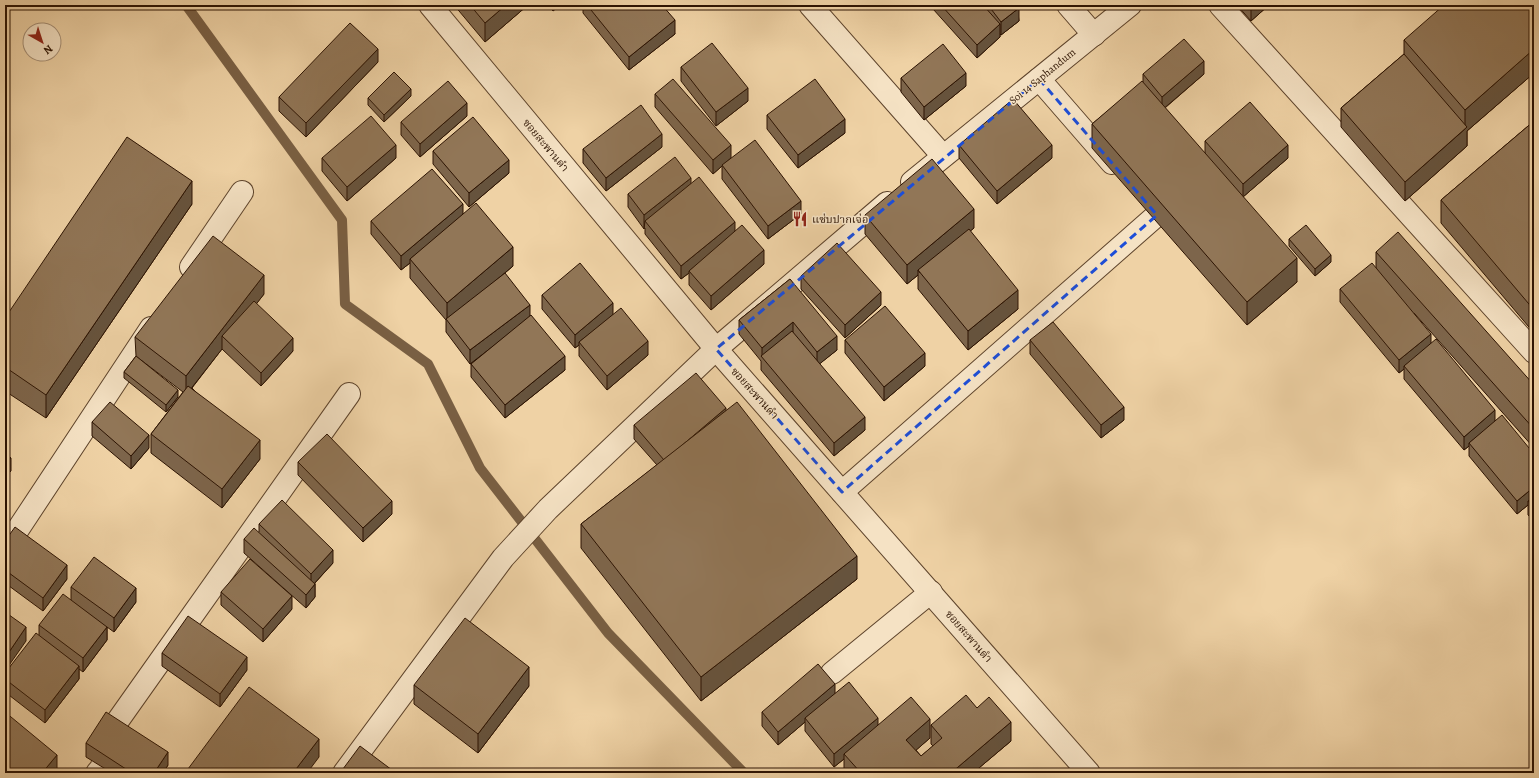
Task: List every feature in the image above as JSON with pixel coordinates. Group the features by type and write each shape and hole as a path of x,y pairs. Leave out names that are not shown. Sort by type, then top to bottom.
{"street":[{"name":"ซอยสะพานดำ","path":"430,5 716,349 1089,773"},
{"path":"810,5 943,156"},
{"path":"1068,5 1094,35"},
{"name":"Soi 14 Saphandum","path":"344,773 503,558 548,509 716,349 943,156 1130,5"},
{"path":"1220,5 1433,228 1534,352"},
{"path":"1039,79 1126,180"},
{"path":"180,284 242,192"},
{"path":"1142,197 1172,233"},
{"path":"842,492 1157,215"},
{"path":"5,549 163,311"},
{"path":"103,771 107,736 349,394"},
{"path":"832,673 931,592"}],"highlighted area":[{"path":"1039,79 1157,215 842,492 716,349"}],"building":[{"path":"470,5 506,5 485,23"},
{"path":"587,5 662,5 675,20 629,57"},
{"path":"941,5 983,5 1000,24 977,45"},
{"path":"988,5 1017,5 1019,8 1001,22"},
{"path":"1444,5 1534,5 1534,49 1465,110 1404,40"},
{"path":"350,23 378,49 306,123 279,97"},
{"path":"1184,39 1204,61 1162,97 1143,74"},
{"path":"712,43 748,88 716,112 681,67"},
{"path":"943,44 966,73 924,107 901,78"},
{"path":"1404,54 1467,127 1405,182 1341,108"},
{"path":"394,72 411,89 384,115 368,98"},
{"path":"673,79 731,145 713,160 655,94"},
{"path":"815,79 845,119 798,155 767,115"},
{"path":"448,81 467,103 420,144 401,122"},
{"path":"1142,81 1297,258 1247,302 1092,124"},
{"path":"1013,99 1052,145 997,191 959,145"},
{"path":"1250,102 1288,145 1243,184 1205,141"},
{"path":"641,105 662,134 606,178 583,149"},
{"path":"371,116 396,145 347,187 322,158"},
{"path":"473,117 509,160 469,193 433,151"},
{"path":"1534,121 1534,310 1441,200"},
{"path":"127,137 192,181 46,395 5,367 5,318"},
{"path":"755,140 801,201 768,226 722,165"},
{"path":"675,157 691,178 644,215 628,194"},
{"path":"932,159 974,209 907,265 865,215"},
{"path":"432,169 463,204 401,256 371,221"},
{"path":"699,177 735,222 681,266 645,221"},
{"path":"476,203 513,247 447,303 410,259"},
{"path":"742,225 764,250 711,296 689,271"},
{"path":"1306,225 1331,255 1315,269 1289,239"},
{"path":"969,229 1018,290 968,331 918,270"},
{"path":"1398,232 1534,385 1534,429 1376,252"},
{"path":"213,236 264,275 186,376 135,337"},
{"path":"837,243 881,292 845,325 801,276"},
{"path":"580,263 613,303 575,335 542,295"},
{"path":"1372,263 1431,334 1399,360 1340,289"},
{"path":"505,273 530,305 470,350 446,319"},
{"path":"790,279 837,336 817,352 793,322 762,348 739,320"},
{"path":"254,301 293,338 261,373 222,336"},
{"path":"885,306 925,353 884,387 845,340"},
{"path":"621,308 648,341 607,376 579,342"},
{"path":"531,315 565,356 505,405 471,364"},
{"path":"1053,322 1124,407 1101,425 1030,340"},
{"path":"792,331 865,417 834,443 761,356"},
{"path":"1436,339 1495,410 1464,437 1404,366"},
{"path":"136,356 178,390 166,405 124,372"},
{"path":"696,373 726,408 664,460 634,425"},
{"path":"188,386 260,440 222,489 151,434"},
{"path":"110,402 149,435 131,456 92,422"},
{"path":"737,402 857,556 701,677 581,524"},
{"path":"1502,415 1534,454 1534,487 1517,501 1469,443"},
{"path":"327,434 392,501 363,528 298,462"},
{"path":"5,452 11,458 5,464"},
{"path":"1534,497 1534,508 1528,501"},
{"path":"282,500 333,550 311,574 259,524"},
{"path":"15,527 67,565 43,598 5,570 5,541"},
{"path":"254,528 315,584 306,595 244,539"},
{"path":"94,557 136,588 114,618 71,587"},
{"path":"250,559 292,596 263,629 221,592"},
{"path":"63,594 107,627 83,658 39,625"},
{"path":"5,612 26,627 5,658"},
{"path":"188,616 247,657 220,694 162,653"},
{"path":"465,618 529,667 478,734 414,685"},
{"path":"36,633 79,666 45,710 5,679 5,673"},
{"path":"818,664 835,684 778,732 762,712"},
{"path":"849,682 878,718 834,754 805,718"},
{"path":"249,687 319,739 293,773 185,773"},
{"path":"966,695 977,708 989,697 1011,722 951,773 861,773 844,754 911,697 930,719 906,740 921,756 942,738 931,725"},
{"path":"5,712 57,755 42,773 14,773 5,766"},
{"path":"106,712 168,752 154,773 132,773 86,743"},
{"path":"360,746 396,773 340,773"}],"waterway":[{"path":"186,5 342,220 345,304 428,364 480,468 608,633 744,773"}],"place":[{"name":"แซ่บปากเจ่อ","path":"800,219"}]}
